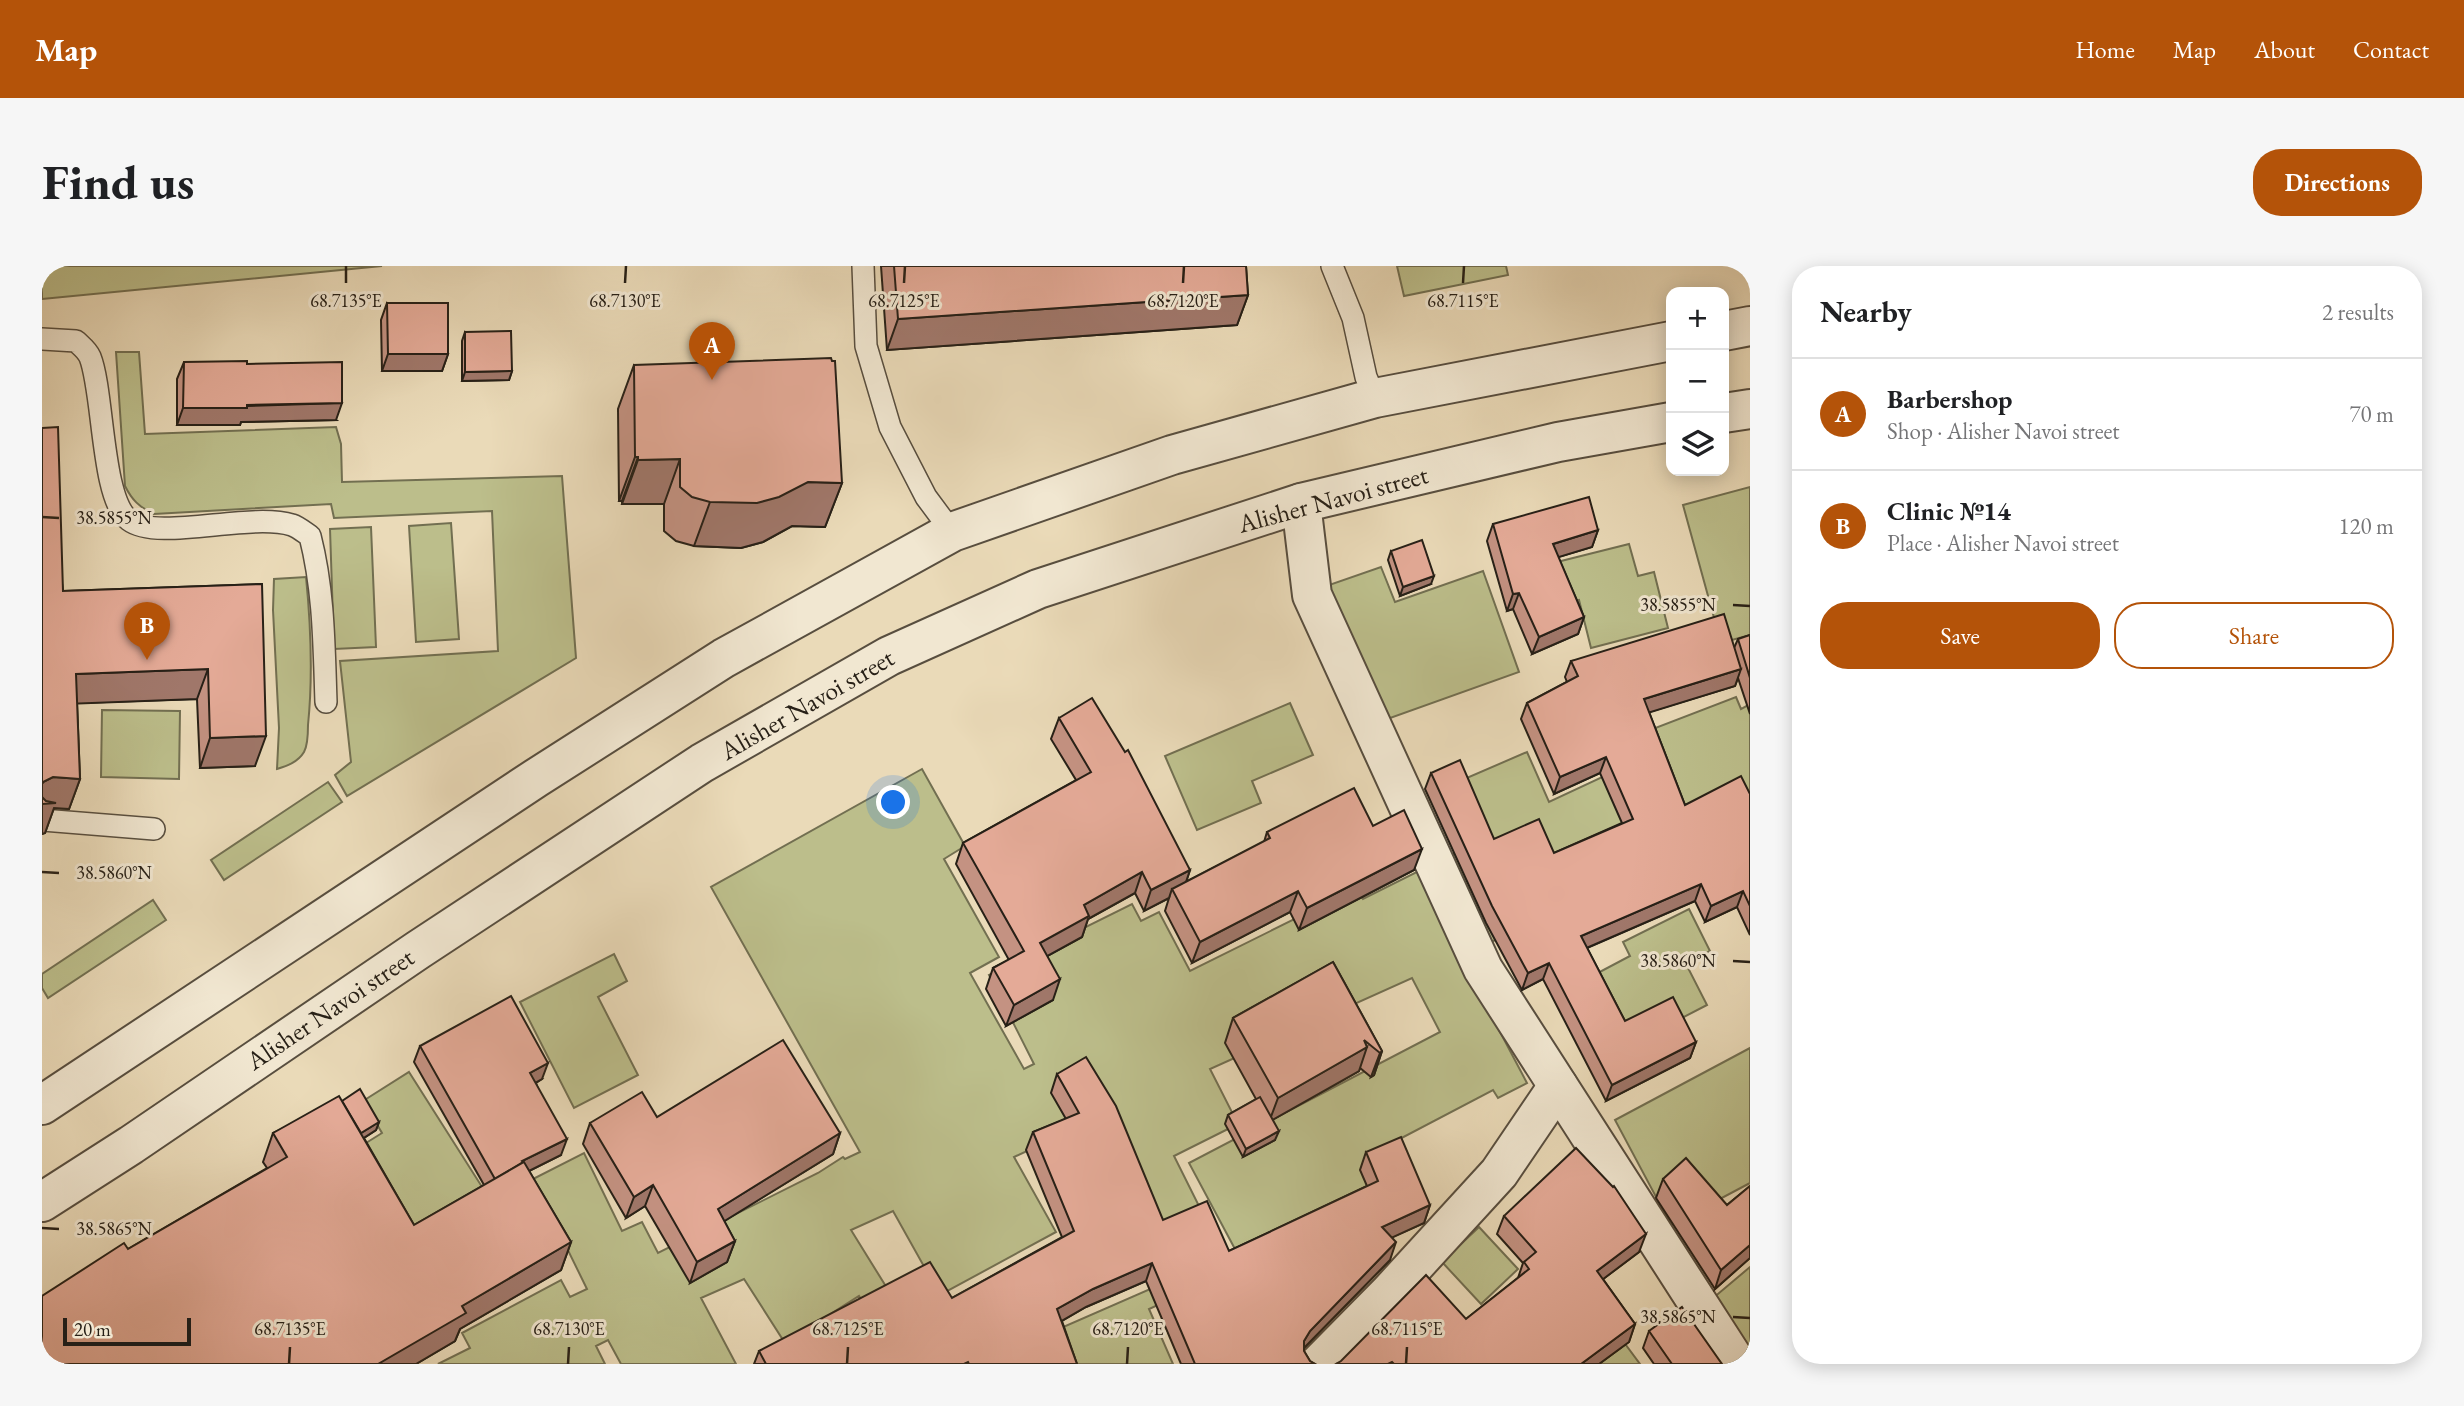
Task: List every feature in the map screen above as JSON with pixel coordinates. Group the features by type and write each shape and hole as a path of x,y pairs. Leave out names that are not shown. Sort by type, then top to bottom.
{"street":[{"path":"1729,330 1750,326"},
{"path":"42,1105 724,658 952,531 1172,455 1375,398 1666,342"},
{"path":"1729,412 1750,409"},
{"name":"Alisher Navoi street","path":"42,1202 702,763 888,656 1038,589 1301,503 1558,442 1666,423"},
{"path":"1301,503 1312,594 1483,969 1737,1364"},
{"path":"1318,1364 1390,1292 1499,1173 1558,1086"}],"lane":[{"path":"863,266 866,346 890,427 926,497 952,531"},
{"path":"1332,266 1353,318 1366,377 1375,398"},
{"path":"42,339 76,341 89,355 118,509 126,518 137,526 157,529 273,521 294,526 310,536 319,571 323,610 326,702"},
{"path":"42,820 154,829"}],"green space":[{"path":"42,266 382,266 42,299"},
{"path":"1397,266 1506,266 1508,275 1404,296"},
{"path":"116,352 139,352 145,434 336,427 341,444 342,482 562,476 576,658 347,796 335,775 351,762 340,661 498,651 492,511 334,518 331,504 154,514 136,503 125,486"},
{"path":"1750,487 1750,635 1721,643 1683,505"},
{"path":"451,523 459,639 416,642 409,526"},
{"path":"371,527 376,647 334,649 330,529"},
{"path":"1629,544 1638,576 1654,572 1668,628 1591,648 1579,600 1555,605 1545,565"},
{"path":"1381,567 1395,602 1483,571 1519,672 1379,722 1329,585"},
{"path":"306,577 311,670 307,742 299,758 277,769 279,728 274,579"},
{"path":"1736,697 1741,709 1750,704 1750,825 1460,956 1527,1083 1498,1098 1493,1090 1371,1154 1408,1224 1243,1264 1189,1163 1440,1032 1412,978 1210,1069 1238,1124 1174,1156 1199,1206 1125,1244 1068,1132 1014,1157 1056,1232 940,1295 893,1211 851,1230 895,1301 871,1316 859,1296 785,1343 744,1279 701,1298 736,1364 621,1364 608,1340 596,1346 605,1364 438,1364 470,1348 462,1333 561,1280 570,1297 587,1289 533,1179 584,1153 622,1231 642,1222 658,1253 818,1173 843,1157 845,1159 860,1152 711,887 922,769 965,846 944,859 999,957 970,973 1024,1069 1034,1064 989,975 1132,904 1141,921 1159,912 1190,971 1357,888 1363,899 1487,837 1462,780 1527,752 1549,802 1658,751 1650,730"},
{"path":"1290,703 1313,755 1252,781 1261,803 1197,830 1165,756"},
{"path":"102,710 180,711 179,779 101,777"},
{"path":"328,782 342,802 224,880 211,860"},
{"path":"153,900 166,920 48,998 42,988 42,974"},
{"path":"1689,909 1710,951 1686,964 1707,1005 1678,1020 1621,1029 1594,975 1630,956 1623,942"},
{"path":"614,954 627,981 598,997 638,1075 574,1108 520,1002"},
{"path":"1750,1048 1750,1183 1671,1225 1615,1120"},
{"path":"409,1072 484,1190 417,1259 350,1153 382,1133 363,1101"},
{"path":"1479,1227 1518,1269 1481,1304 1442,1262"},
{"path":"1750,1267 1750,1355 1706,1304"},
{"path":"1173,1279 1180,1295 1149,1309 1173,1364 1031,1364 1022,1345"},
{"path":"1620,1337 1640,1364 1578,1364"}],"building":[{"path":"894,266 1246,266 1248,295 898,319"},
{"path":"387,303 448,303 448,354 388,354"},
{"path":"511,331 512,371 465,372 465,332"},
{"path":"831,358 835,361 842,483 808,482 779,497 757,503 710,502 692,497 680,487 680,459 638,460 638,457 635,457 634,365"},
{"path":"247,361 247,364 342,362 342,403 183,408 184,362"},
{"path":"58,427 63,591 262,584 266,736 210,738 208,669 76,674 80,779 53,777 42,784 42,428"},
{"path":"1589,497 1598,530 1553,544 1584,617 1539,637 1519,593 1513,594 1493,524"},
{"path":"1422,540 1434,576 1403,587 1391,551"},
{"path":"1724,614 1741,669 1644,699 1685,805 1741,776 1750,794 1750,906 1743,891 1711,906 1701,884 1581,936 1625,1021 1673,997 1696,1042 1612,1085 1549,963 1528,973 1492,906 1431,773 1460,760 1494,839 1539,819 1554,853 1633,819 1606,757 1560,777 1527,703 1578,676 1571,661"},
{"path":"1750,635 1750,678 1738,639"},
{"path":"1092,698 1125,752 1128,750 1190,870 1151,890 1142,872 1084,905 1089,916 1040,943 1060,979 1014,1005 993,968 1024,951 963,843 1091,772 1059,718"},
{"path":"1354,788 1373,826 1404,810 1422,849 1307,908 1298,891 1200,942 1172,889 1270,838 1267,832"},
{"path":"42,797 46,801 56,803 42,804"},
{"path":"1333,962 1382,1051 1380,1053 1364,1040 1367,1047 1278,1098 1233,1018"},
{"path":"511,996 548,1063 530,1073 567,1139 522,1161 495,1179 420,1046"},
{"path":"783,1040 840,1133 718,1209 735,1241 697,1262 653,1185 634,1197 590,1123 642,1092 657,1117"},
{"path":"1086,1057 1116,1106 1163,1220 1207,1201 1229,1251 1378,1181 1366,1152 1401,1137 1430,1205 1382,1227 1396,1242 1310,1331 1304,1341 1304,1351 1315,1364 1195,1364 1152,1263 1093,1289 1057,1309 1077,1364 766,1364 759,1351 930,1262 952,1298 1074,1231 1033,1132 1079,1113 1057,1074"},
{"path":"360,1089 379,1122 361,1133 342,1101"},
{"path":"339,1096 414,1225 524,1162 571,1242 462,1306 466,1313 378,1364 42,1364 42,1296 124,1243 128,1249 287,1157 273,1133"},
{"path":"1260,1097 1279,1131 1246,1149 1228,1115"},
{"path":"1576,1148 1614,1186 1646,1234 1597,1271 1635,1324 1581,1364 1336,1364 1426,1275 1466,1319 1529,1269 1524,1262 1536,1252 1504,1216"},
{"path":"1686,1158 1727,1205 1750,1186 1750,1245 1721,1270 1663,1179"},
{"path":"1682,1307 1722,1364 1672,1364 1649,1331"}],"place":[{"name":"Barbershop","path":"712,380"},
{"name":"Clinic №14","path":"147,660"}]}
